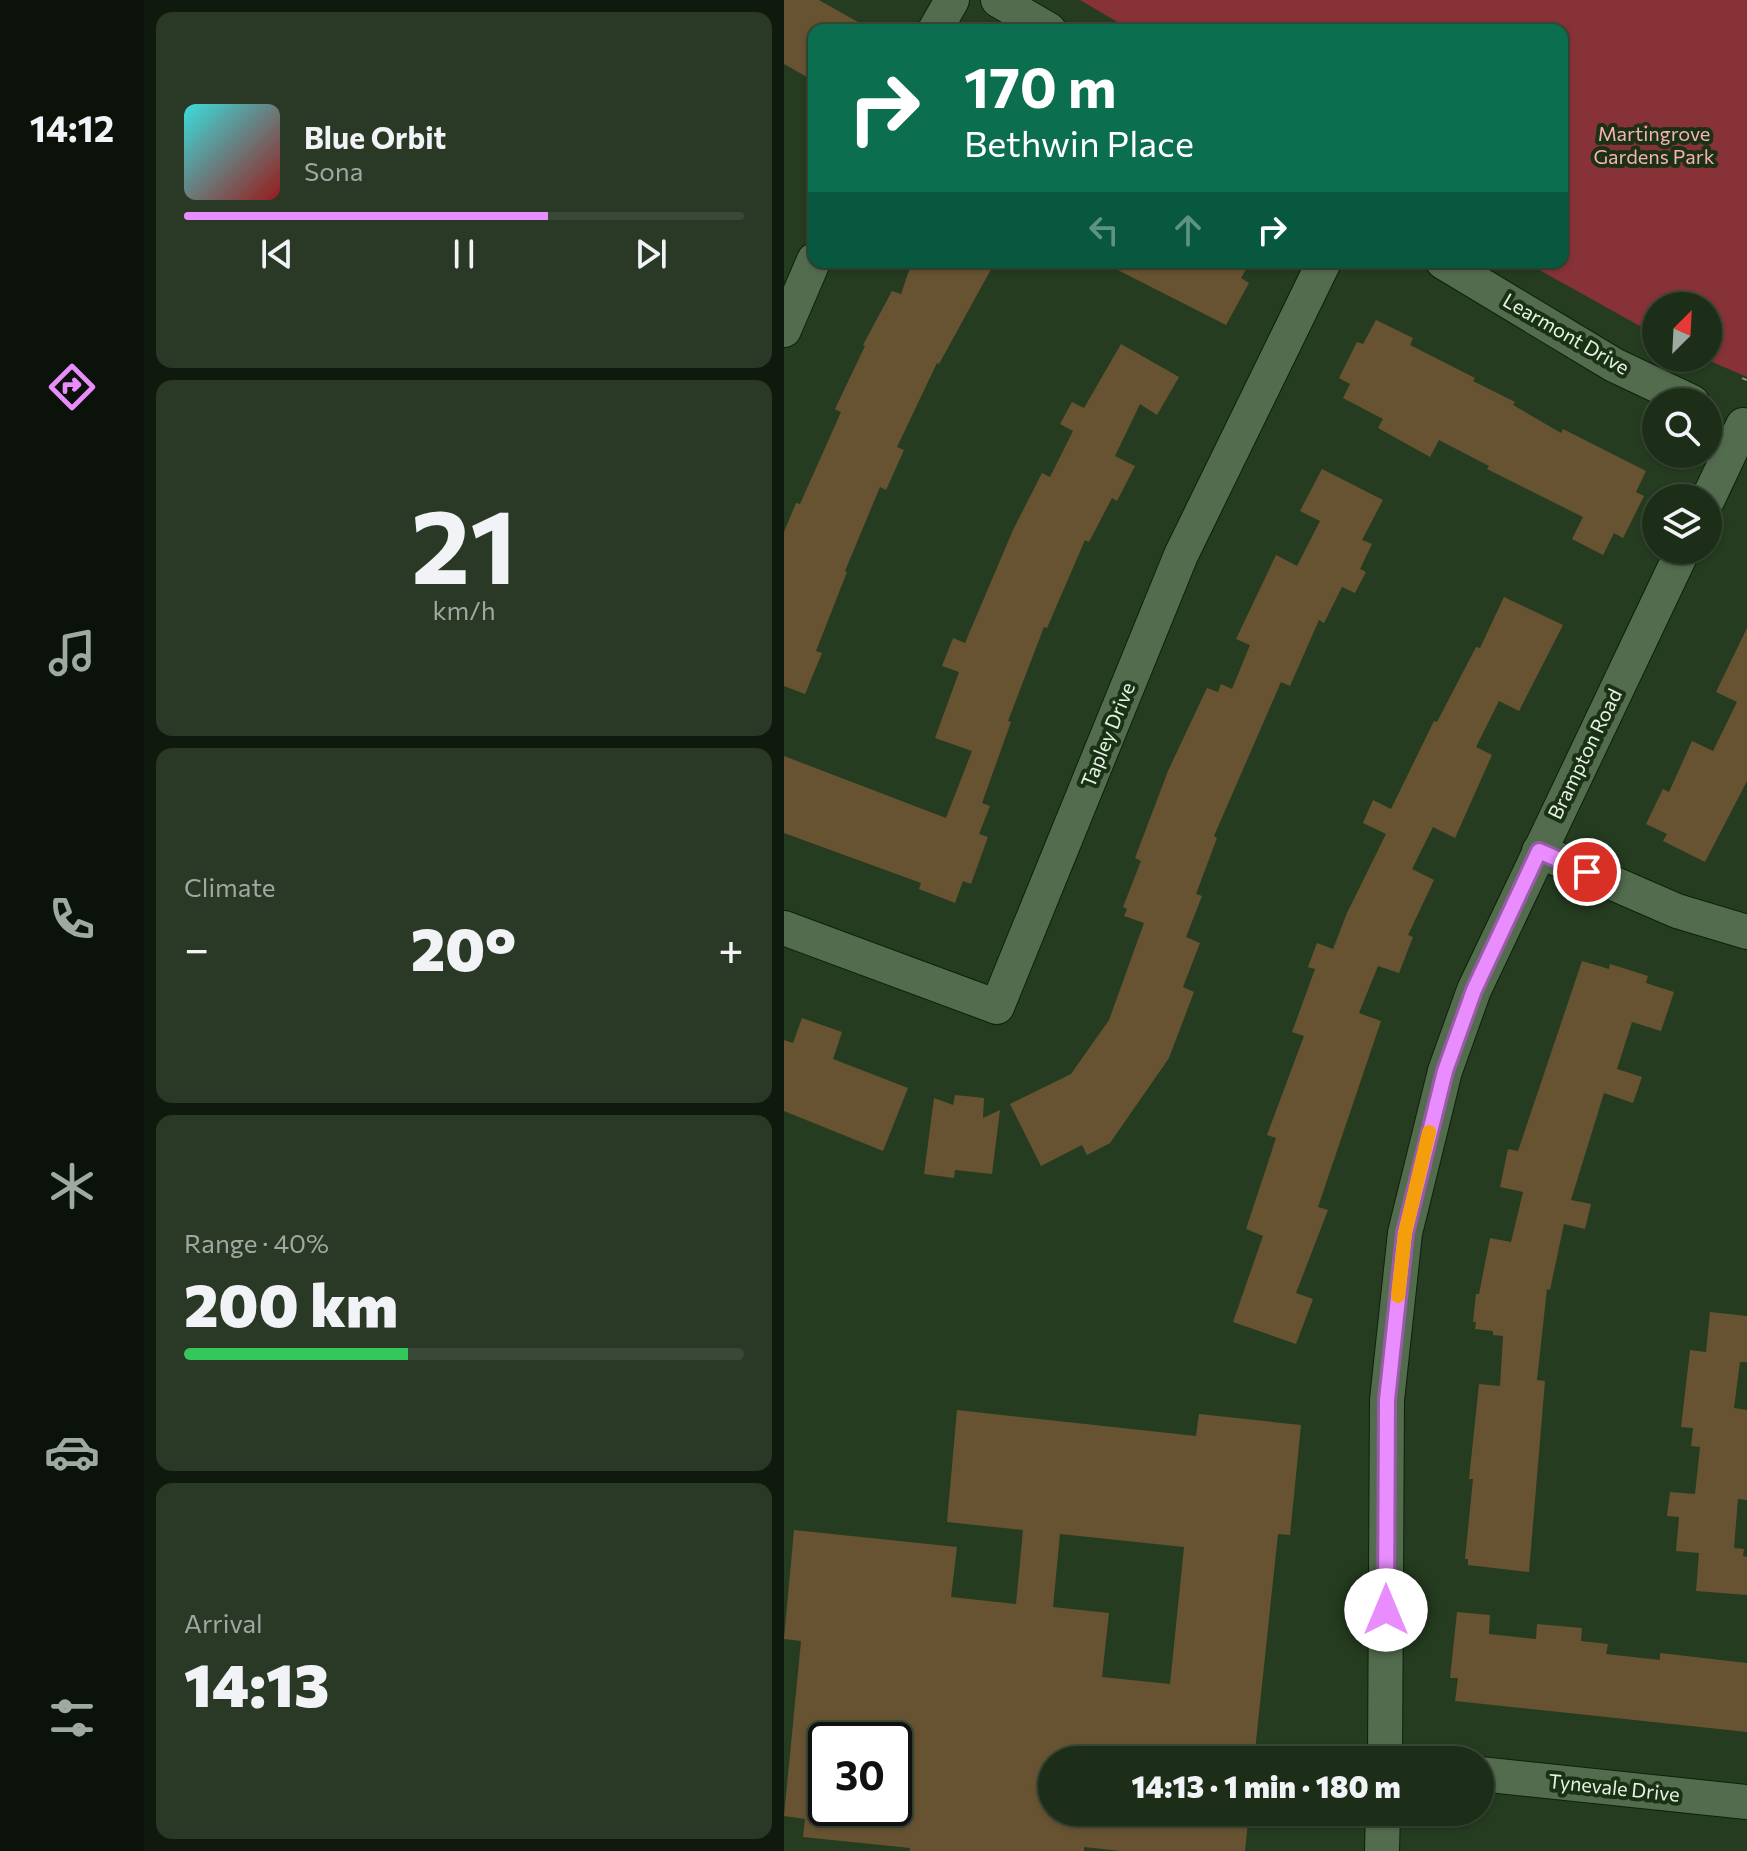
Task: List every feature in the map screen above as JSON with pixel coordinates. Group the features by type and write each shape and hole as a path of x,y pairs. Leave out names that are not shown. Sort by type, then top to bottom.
{"street":[{"path":"938,24 952,0"},
{"path":"998,0 1039,24"},
{"path":"784,330 811,268"},
{"name":"Tapley Drive","path":"784,928 997,1007 1181,555 1321,268"},
{"name":"Learmont Drive","path":"1453,268 1614,365 1662,388"},
{"path":"1716,484 1745,426 1722,416"},
{"name":"Brampton Road","path":"1385,1746 1387,1400 1405,1233 1445,1071 1474,990 1676,564"},
{"path":"1539,851 1677,911 1747,932"},
{"name":"Tynevale Drive","path":"1494,1775 1747,1802"},
{"path":"1382,1851 1383,1826"}],"green space":[{"name":"Martingrove Gardens Park","path":"1080,0 1747,0 1747,377 1722,366 1722,292 1642,292 1642,327 1536,268 1568,268 1568,24 1121,24"}],"building":[{"path":"784,0 819,0 861,24 808,24 808,78 784,64"},
{"path":"910,268 992,268 937,363 897,447 904,450 886,490 880,487 845,571 816,651 822,653 805,694 784,686 784,532 796,503 800,504 841,412 835,409 863,345 892,291 901,294"},
{"path":"1114,268 1247,268 1241,278 1249,283 1226,325"},
{"path":"1376,320 1413,338 1410,345 1475,378 1473,381 1515,402 1513,405 1561,433 1563,429 1646,471 1636,492 1642,495 1642,500 1623,538 1614,533 1603,555 1572,539 1583,517 1487,469 1489,466 1439,440 1430,457 1378,428 1383,419 1343,398 1350,384 1339,378 1357,342 1363,344"},
{"path":"1121,344 1179,377 1157,415 1140,404 1115,456 1135,466 1117,501 1112,498 1089,542 1085,540 1047,628 1044,627 1008,721 1011,722 982,803 990,806 979,834 988,837 971,884 963,881 955,903 919,889 921,883 784,833 784,756 946,818 972,751 935,738 959,672 942,666 953,638 965,643 1013,530 1042,473 1050,477 1073,431 1060,424 1072,402 1084,408"},
{"path":"1322,469 1383,500 1362,540 1372,544 1360,569 1366,572 1355,593 1342,587 1324,623 1319,620 1290,686 1281,682 1214,836 1217,838 1196,894 1202,896 1186,937 1200,943 1183,987 1194,992 1169,1058 1110,1143 1087,1155 1082,1145 1041,1166 1010,1104 1071,1074 1109,1020 1144,923 1124,916 1127,909 1123,907 1141,861 1135,858 1168,771 1207,688 1218,692 1221,684 1232,689 1250,645 1236,639 1276,555 1297,566 1320,521 1300,511"},
{"path":"1504,597 1563,625 1519,711 1499,701 1476,747 1492,755 1455,838 1433,827 1412,869 1434,880 1408,935 1413,937 1399,973 1378,966 1359,1013 1381,1021 1318,1207 1328,1210 1296,1293 1313,1299 1296,1344 1233,1322 1263,1236 1246,1229 1276,1138 1267,1135 1304,1036 1292,1032 1315,969 1308,967 1317,943 1333,949 1386,834 1363,823 1373,800 1391,809 1434,721 1437,722 1476,647 1480,648"},
{"path":"1747,628 1747,781 1705,862 1663,841 1667,834 1646,824 1663,789 1669,792 1692,741 1713,751 1737,702 1716,692"},
{"path":"1582,961 1609,969 1610,964 1648,976 1646,983 1674,992 1661,1031 1632,1022 1617,1069 1642,1077 1633,1103 1604,1093 1571,1200 1591,1204 1585,1229 1564,1224 1550,1290 1547,1289 1537,1380 1545,1381 1529,1572 1468,1565 1468,1559 1465,1559 1473,1479 1469,1479 1479,1384 1500,1386 1503,1336 1493,1335 1493,1331 1475,1329 1476,1294 1479,1294 1490,1238 1511,1242 1523,1192 1500,1187 1508,1149 1518,1151"},
{"path":"802,1018 842,1032 833,1059 908,1088 883,1151 784,1111 784,1040 793,1043"},
{"path":"955,1095 984,1098 983,1118 1000,1110 992,1174 955,1170 954,1178 924,1174 934,1098 953,1105"},
{"path":"1710,1312 1747,1316 1747,1362 1740,1362 1734,1408 1747,1410 1747,1500 1738,1499 1734,1548 1744,1549 1743,1556 1747,1557 1747,1595 1696,1591 1699,1553 1676,1551 1679,1517 1667,1516 1670,1492 1695,1494 1700,1447 1691,1446 1693,1428 1681,1427 1690,1350 1706,1352"},
{"path":"957,1410 1196,1436 1199,1414 1301,1425 1290,1535 1278,1534 1255,1746 1038,1746 1038,1826 1248,1826 1245,1851 1121,1851 1084,1847 1084,1851 910,1851 910,1848 803,1837 805,1819 784,1816 801,1641 784,1639 794,1530 957,1547 951,1597 1016,1604 1023,1530 947,1522","holes":["1060,1534 1184,1547 1170,1684 1102,1677 1109,1613 1053,1607"]},
{"path":"1457,1612 1490,1615 1489,1634 1536,1639 1537,1624 1582,1628 1581,1641 1608,1644 1606,1654 1660,1660 1660,1653 1747,1663 1747,1732 1455,1701 1458,1678 1450,1678"}],"slow traffic":[{"path":"1398,1296 1405,1233 1429,1132"}],"route":[{"path":"1386,1610 1387,1400 1405,1233 1445,1071 1474,990 1539,851 1587,872"}]}
